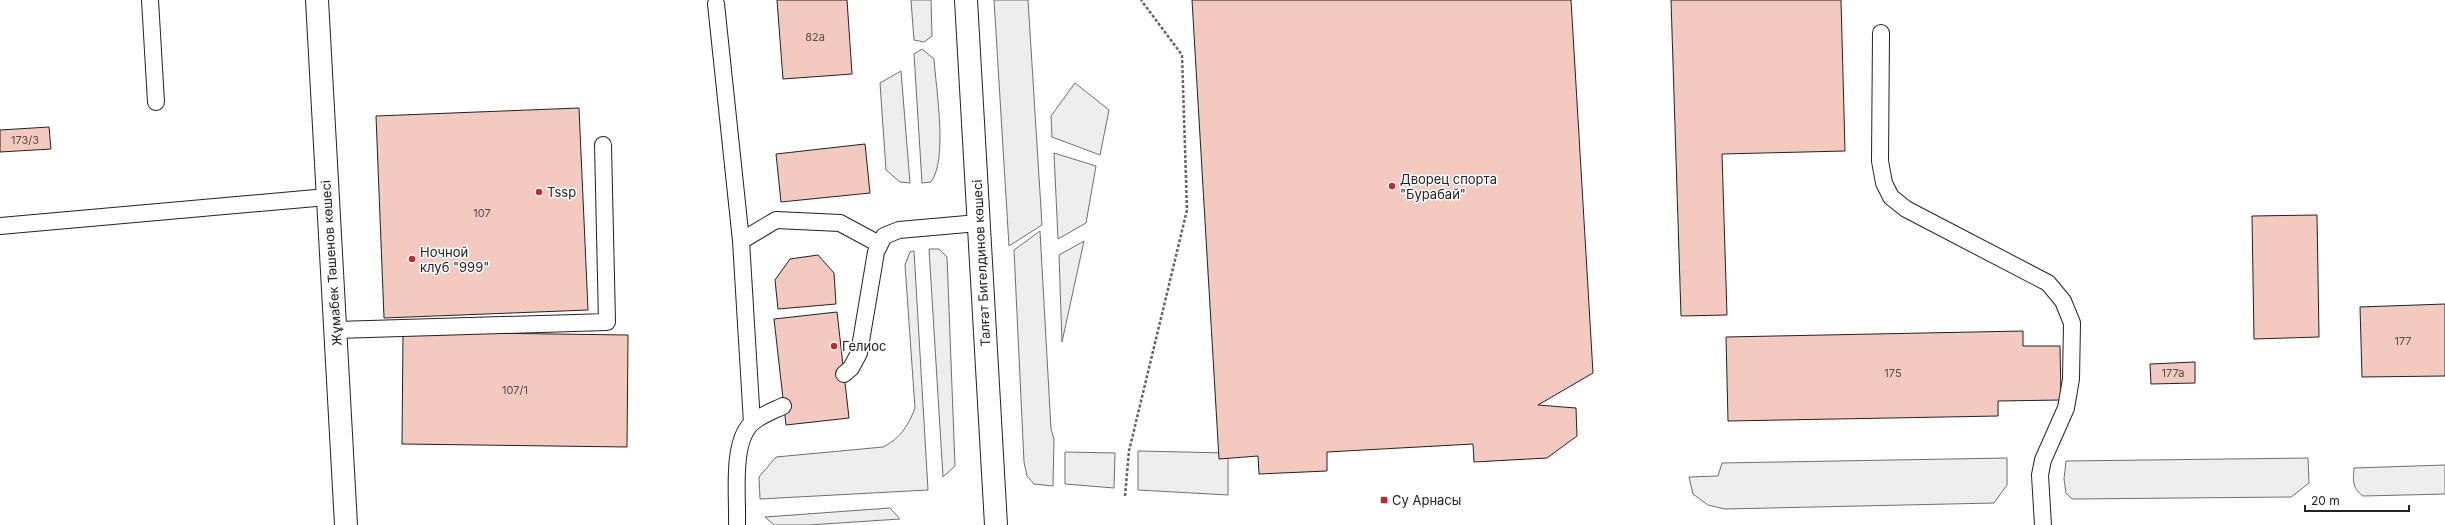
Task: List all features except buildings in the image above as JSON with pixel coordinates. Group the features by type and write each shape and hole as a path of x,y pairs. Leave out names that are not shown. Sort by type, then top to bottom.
{"street":[{"name":"Жұмабек Тәшенов көшесі","path":"317,0 346,525"},
{"name":"Талғат Бигелдинов көшесі","path":"966,0 996,525"}],"lane":[{"path":"150,0 156,102"},
{"path":"716,4 741,241 752,423"},
{"path":"1881,32 1880,161 1884,183 1891,197 1906,209 2048,283 2062,301 2072,323 2069,394 2066,408 2045,452 2040,475 2043,525"},
{"path":"336,330 607,322 603,145"},
{"path":"0,226 327,197"},
{"path":"741,241 776,220 840,223 878,244"},
{"path":"844,374 851,368 859,353 878,244 890,232 978,223"},
{"path":"737,525 740,445 744,433 752,423 761,416 783,406"}],"path":[{"path":"1125,496 1129,451 1187,210 1182,55 1141,0"}],"shaded area":[{"path":"911,0 931,0 932,36 924,42 914,40"},
{"path":"994,0 1028,0 1042,225 1009,246"},
{"path":"922,49 934,59 940,123 940,141 936,171 931,182 922,183 914,54"},
{"path":"901,71 910,183 900,182 886,170 880,83"},
{"path":"1075,83 1109,110 1100,155 1052,137 1051,116"},
{"path":"1054,153 1096,166 1086,223 1058,239"},
{"path":"1040,231 1051,429 1054,439 1053,486 1034,484 1027,476 1024,462 1014,250"},
{"path":"1084,241 1062,342 1059,255"},
{"path":"929,249 939,249 947,257 955,466 943,477"},
{"path":"914,251 928,490 760,499 759,477 776,457 883,447 895,440 907,426 915,408 905,265 910,252"},
{"path":"1138,451 1228,453 1228,495 1138,490"},
{"path":"1065,452 1115,453 1114,488 1065,484"},
{"path":"2007,458 2007,485 1994,503 1725,509 1708,505 1693,494 1689,477 1718,476 1722,463"},
{"path":"2308,458 2309,483 2291,497 2072,499 2066,493 2064,479 2066,461"},
{"path":"2445,465 2445,494 2363,496 2359,493 2354,484 2354,468"},
{"path":"890,508 900,519 809,525 774,525 765,517"}],"place":[{"name":"Дворец спорта \"Бурабай\"","path":"1392,186"},
{"name":"Tssp","path":"539,192"},
{"name":"Ночной клуб \"999\"","path":"412,259"},
{"name":"Гелиос","path":"834,346"},
{"name":"Су Арнасы","path":"1384,500"}]}
